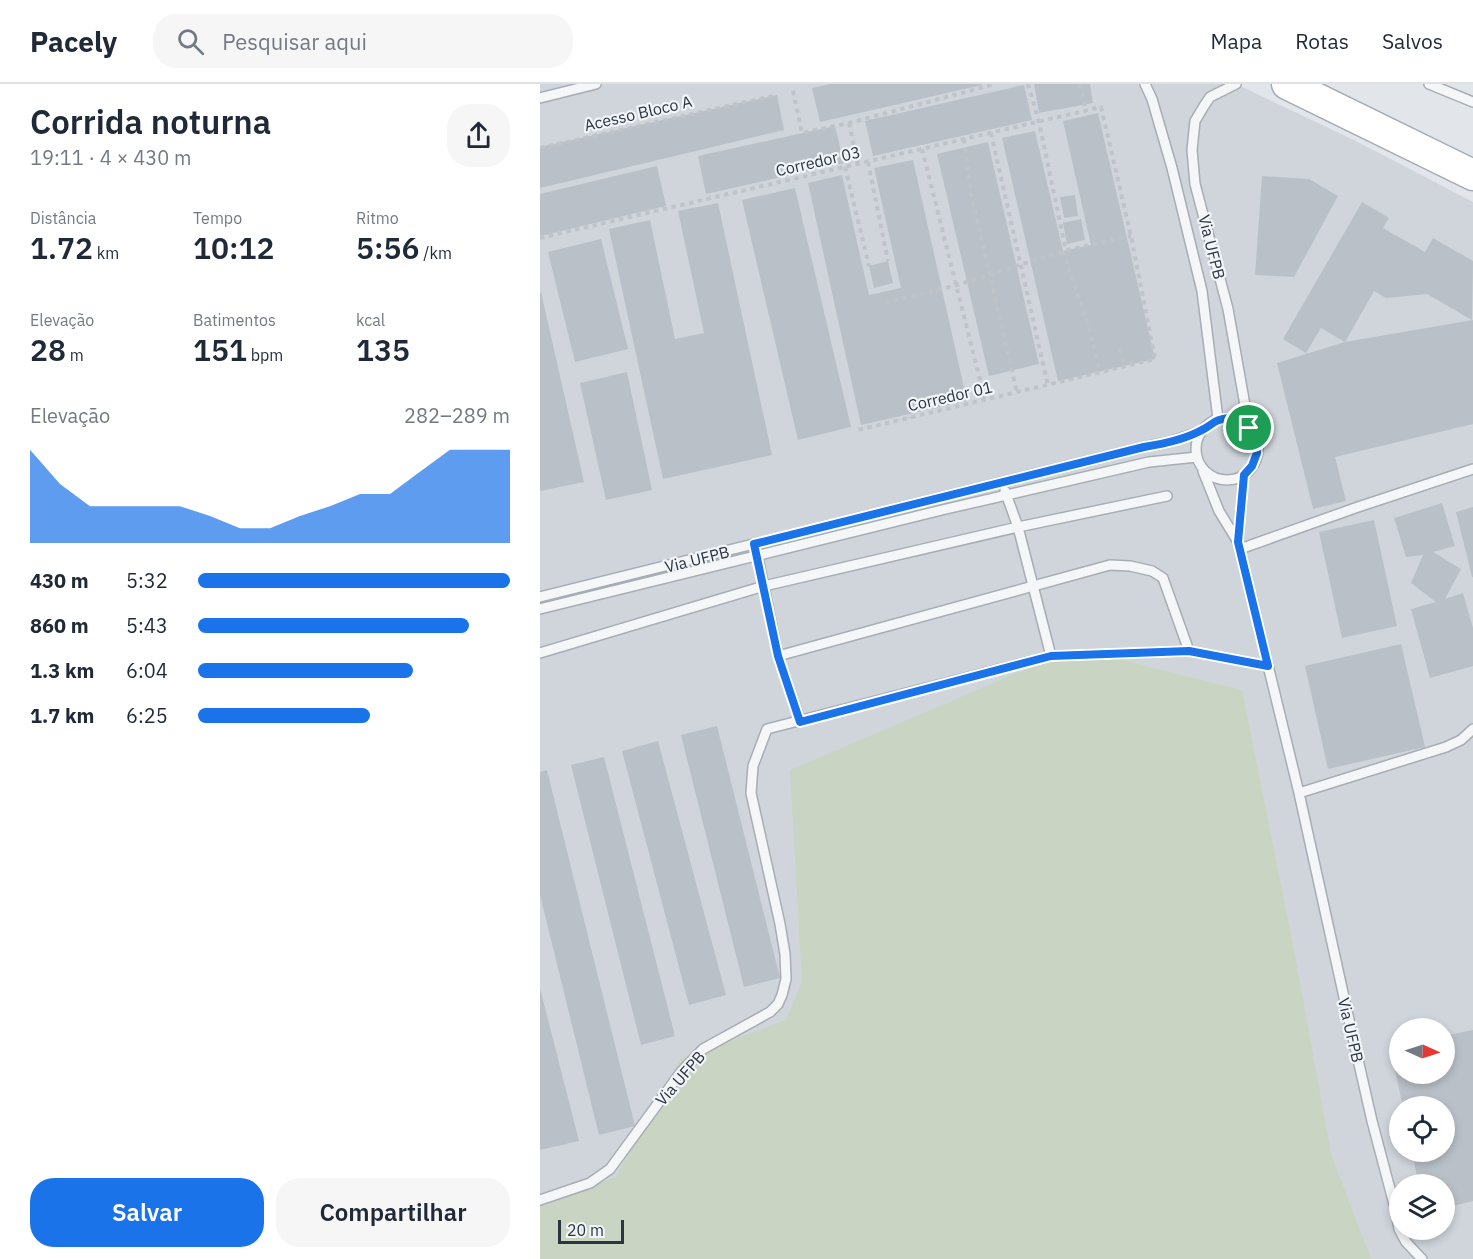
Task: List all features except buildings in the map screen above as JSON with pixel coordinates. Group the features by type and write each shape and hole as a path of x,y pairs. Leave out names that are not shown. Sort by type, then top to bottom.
{"main road":[{"path":"1287,84 1473,175"}],"lane":[{"path":"540,98 596,84"},
{"name":"Via UFPB","path":"540,597 1169,442 1202,431 1218,419 1202,291 1172,168 1152,99 1145,84"},
{"name":"Via UFPB","path":"1236,84 1210,97 1196,121 1192,150 1196,184 1228,309 1249,428 1256,440 1257,453 1252,466 1244,475 1239,545"},
{"path":"1429,84 1473,102"},
{"path":"1218,419 1230,418 1240,421 1249,428"},
{"path":"1197,458 1196,444 1202,431"},
{"name":"Via UFPB","path":"540,609 1149,462 1197,458 1219,511 1239,545 1299,793 1353,1040 1399,1229 1406,1242 1422,1259"},
{"path":"1203,469 1211,476 1222,480 1233,480 1244,475"},
{"path":"1239,545 1473,469"},
{"path":"1004,483 1018,527 1051,656"},
{"path":"540,652 764,586 1018,527 1167,496"},
{"path":"754,544 778,656 800,722 1051,656 1189,651 1268,666"},
{"path":"778,656 1110,565 1130,566 1152,571 1163,578 1189,651"},
{"name":"Via UFPB","path":"540,1200 591,1183 610,1169 681,1072 704,1049 770,1012 778,1004 786,979 785,954 751,793 753,766 767,729 800,722"},
{"path":"1299,793 1446,747 1461,740 1473,729"}],"path":[{"path":"793,91 802,133 849,123 995,84"},
{"path":"1028,84 1039,122 1064,251 1089,328 1100,372"},
{"path":"1080,84 1086,111"},
{"name":"Acesso Bloco A","path":"540,148 777,95"},
{"name":"Corredor 03","path":"540,238 1101,107 1131,236"},
{"path":"849,123 858,164"},
{"path":"992,133 1048,386"},
{"path":"964,139 971,193 1017,393"},
{"path":"922,149 985,400"},
{"path":"868,162 888,261"},
{"path":"845,167 869,266"},
{"path":"885,303 957,285 1064,251 1131,236"},
{"name":"Corredor 01","path":"858,429 1155,359 1131,236"},
{"path":"1120,349 1124,366"},
{"path":"908,399 910,418"}],"shaded area":[{"path":"540,84 1236,84 1356,141 1473,202 1473,1259 540,1259"}],"green space":[{"path":"1075,648 1242,690 1297,966 1331,1154 1371,1259 540,1259 540,1207 616,1177 681,1059 786,1020 802,982 790,770"}],"route":[{"path":"1230,418 1240,421 1249,428 1256,440 1257,453 1252,466 1244,475 1238,542 1268,666 1189,651 1051,656 800,722 778,656 754,544 1169,442 1202,431 1218,419 1230,418"}]}
